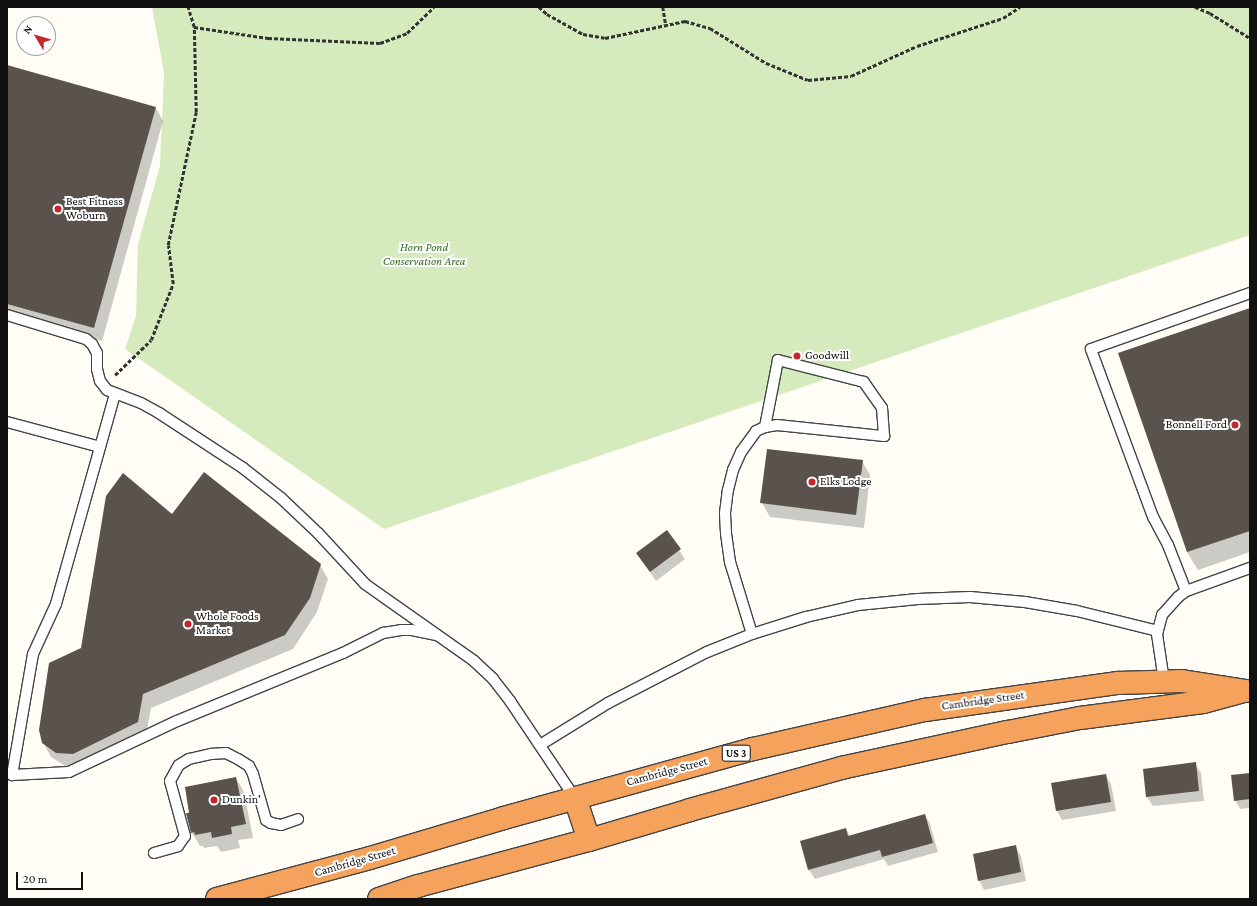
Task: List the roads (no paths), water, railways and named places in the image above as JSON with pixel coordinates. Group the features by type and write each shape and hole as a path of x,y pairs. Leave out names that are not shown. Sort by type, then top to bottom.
{"highway":[{"name":"Cambridge Street","path":"217,899 370,858 575,798 753,749 925,710 1118,683 1182,681 1248,691"},
{"name":"Cambridge Street","path":"378,899 418,886 589,840 848,766 1080,718 1203,702 1248,691"},
{"path":"575,798 589,840"}],"lane":[{"path":"1186,591 1168,545 1153,517 1091,349 1250,293"},
{"path":"7,314 86,339 92,344 97,353 97,369 100,381 107,390 141,403 159,413 242,468 281,498 318,533 365,584 436,635 456,647 493,679 540,745 575,798"},
{"path":"752,634 730,562 725,513 733,470 741,452 750,438 765,427 777,425 884,436 882,408 864,382 778,360 765,427"},
{"path":"115,394 56,604 33,654 12,775 69,772 177,721 343,654 382,633 412,630 436,635"},
{"path":"7,422 100,447"},
{"path":"1164,681 1158,631 1162,615 1178,596 1186,591 1250,568"},
{"path":"540,745 615,699 707,652 752,634 806,617 858,605 918,599 970,597 1025,602 1070,610 1158,631"},
{"path":"154,853 178,846 184,836 170,781 179,765 189,759 211,754 226,753 238,759 249,766 253,774 266,820 271,823 281,825 298,819"}],"place":[{"name":"Best Fitness Woburn","path":"58,209"},
{"name":"Goodwill","path":"797,356"},
{"name":"Bonnell Ford","path":"1235,425"},
{"name":"Elks Lodge","path":"812,482"},
{"name":"Whole Foods Market","path":"188,624"},
{"name":"Dunkin'","path":"214,800"}],"park label":[{"name":"Horn Pond Conservation Area","path":"424,255"}]}
